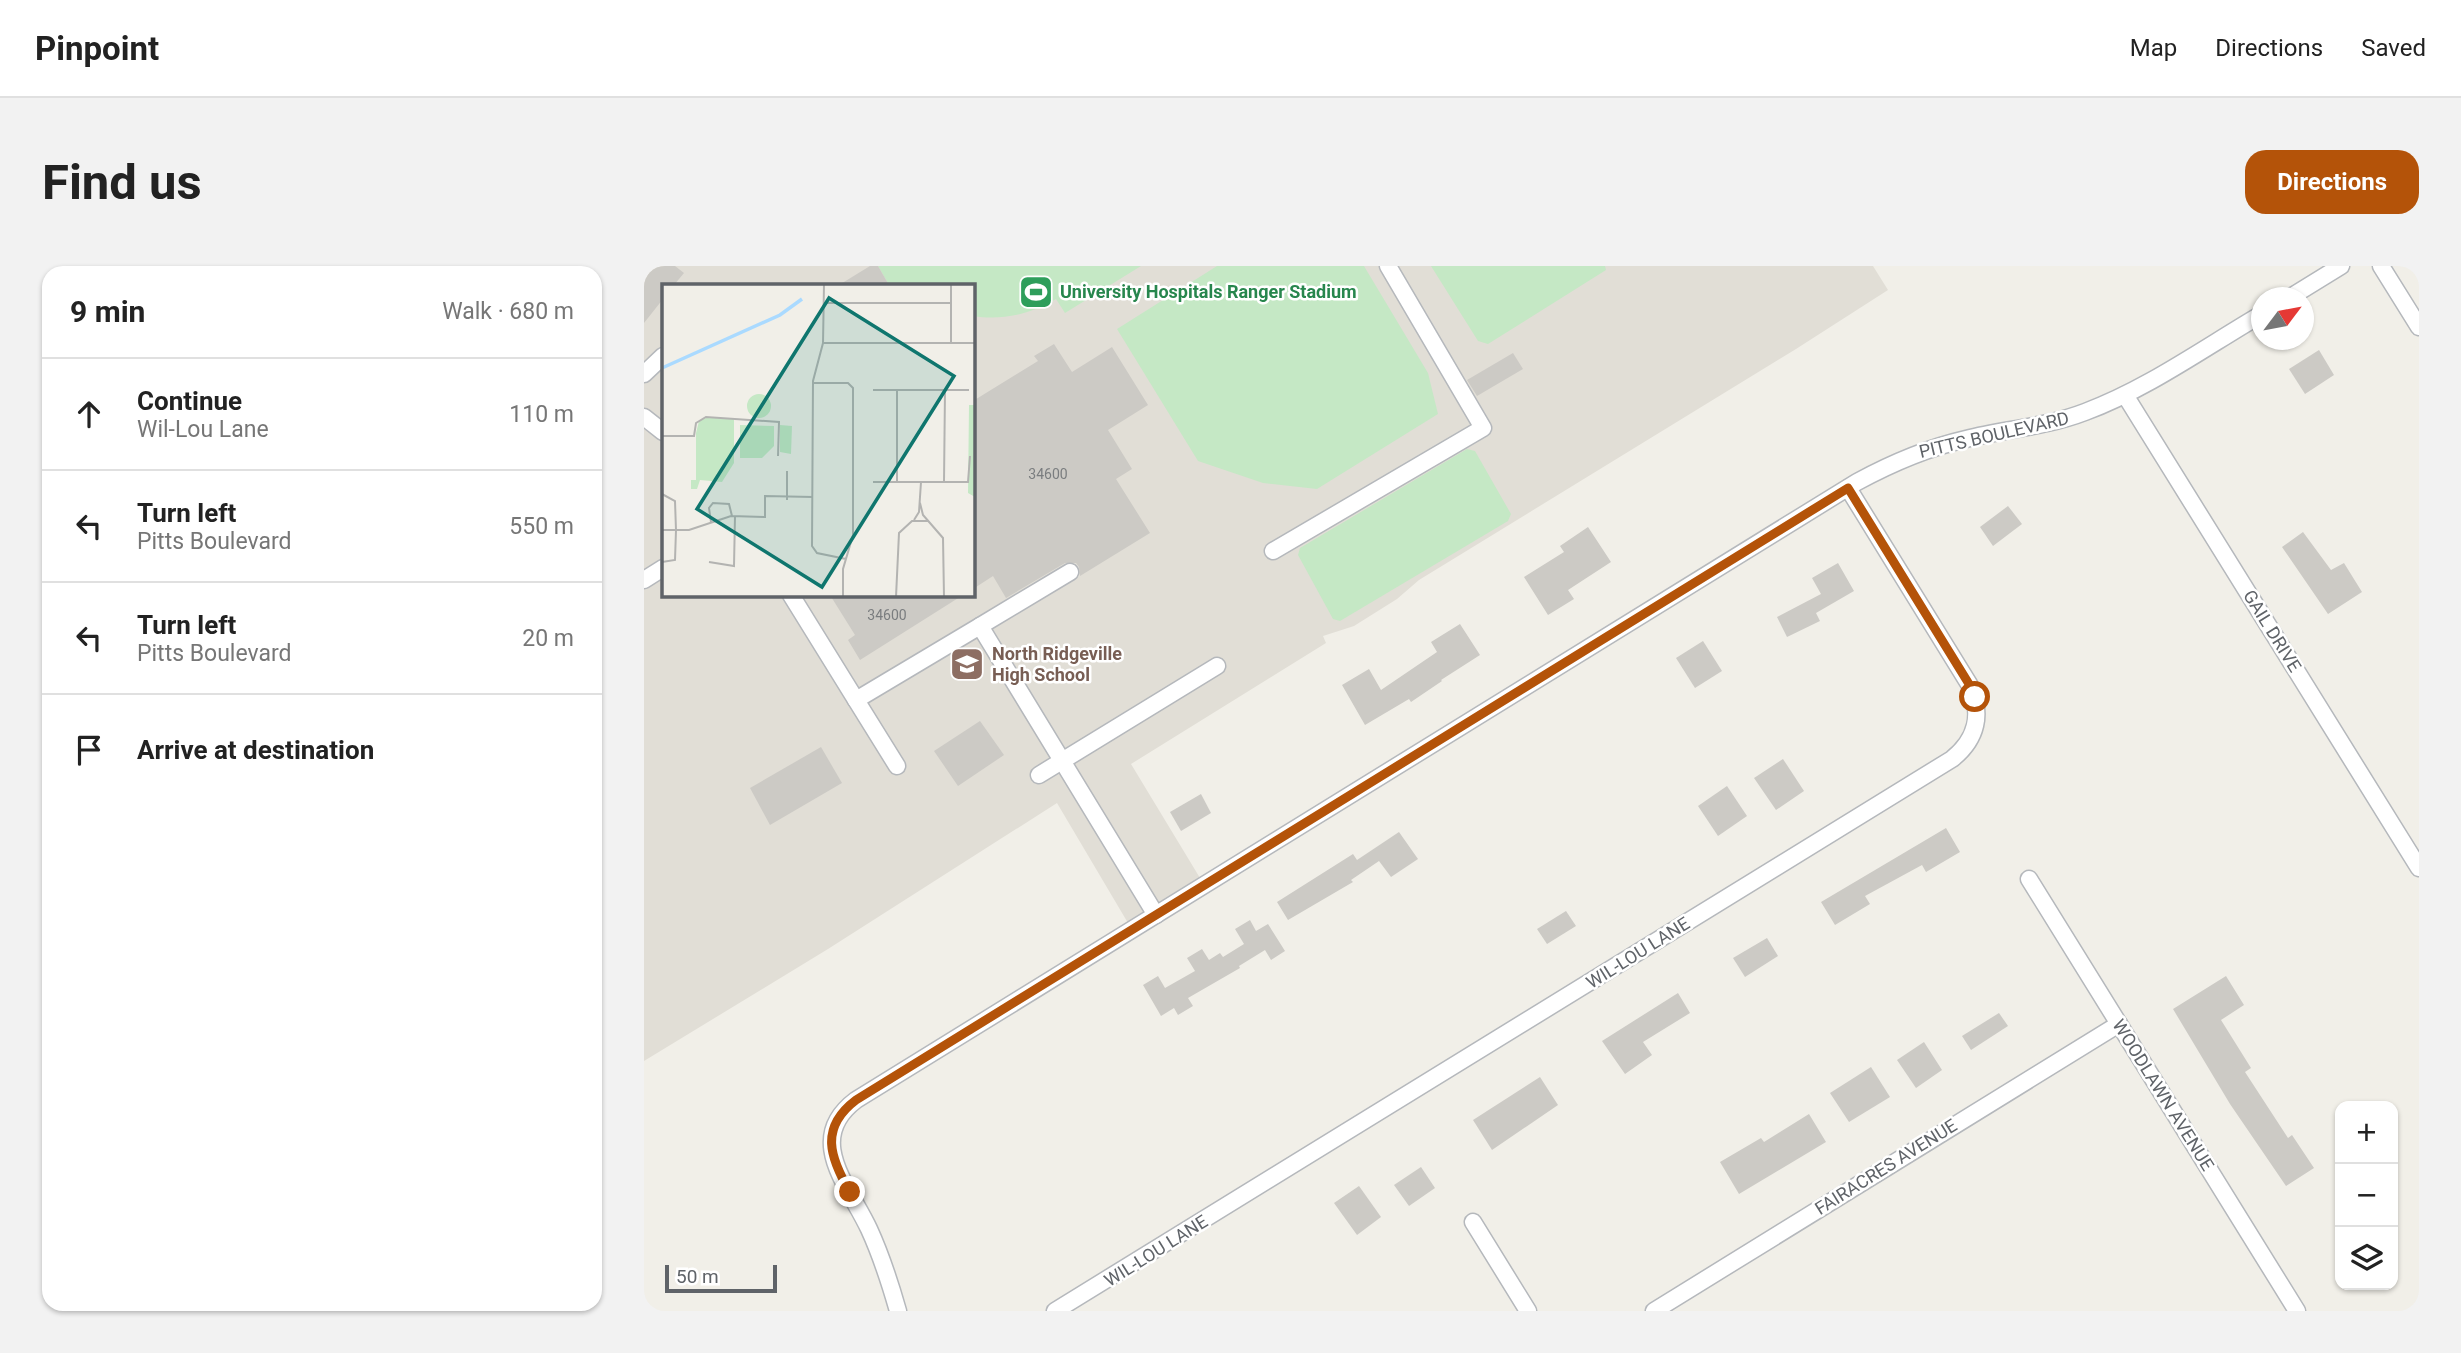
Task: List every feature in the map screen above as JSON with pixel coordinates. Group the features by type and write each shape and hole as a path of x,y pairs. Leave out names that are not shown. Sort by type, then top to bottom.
{"street":[{"path":"1273,551 1483,428 1388,266"},
{"path":"2306,287 2341,266"},
{"path":"2381,266 2419,327"},
{"name":"PITTS BOULEVARD","path":"898,1311 869,1230 832,1157 834,1129 840,1116 856,1100 1885,467 1940,445 2057,422 2087,412 2125,395 2251,321"},
{"path":"644,374 662,357"},
{"name":"GAIL DRIVE","path":"2125,395 2419,868"},
{"path":"644,417 662,431"},
{"name":"WIL-LOU LANE","path":"1055,1311 1963,750 1976,726 1978,711 1975,697 1848,488"},
{"path":"644,580 662,569"},
{"path":"856,700 1070,572"},
{"path":"792,597 897,766"},
{"path":"979,626 1156,915"},
{"path":"1039,775 1217,666"},
{"name":"WOODLAWN AVENUE","path":"2029,879 2297,1311"},
{"name":"FAIRACRES AVENUE","path":"1654,1311 2119,1024"},
{"path":"1473,1222 1528,1311"}],"shaded area":[{"name":"North Ridgeville High School","path":"644,266 1873,266 1888,290 1419,580 1397,599 1354,626 1323,636 1326,643 1131,764 1200,878 1128,923 1057,803 828,949 644,1061"}],"green space":[{"name":"University Hospitals Ranger Stadium","path":"878,266 1141,266 1065,313 1056,299 1037,309 995,318 975,316 975,284 888,284"},
{"path":"1217,266 1364,266 1428,373 1438,414 1317,489 1263,483 1198,461 1117,329"},
{"path":"1431,266 1605,266 1606,270 1488,344 1478,341"},
{"path":"1467,449 1475,451 1511,514 1508,521 1340,621 1333,619 1298,555 1300,548"}],"building":[{"path":"644,266 675,266 684,273 675,284 662,284 662,300 644,323"},
{"path":"870,266 878,266 888,284 841,284"},
{"path":"1054,344 1072,372 1112,347 1148,405 1108,430 1132,469 1116,479 1150,533 1080,576 1076,563 1065,563 1006,598 993,576 975,588 975,400 1038,361 1034,356"},
{"path":"2319,350 2334,375 2305,394 2289,369"},
{"path":"1513,353 1523,369 1477,396 1467,380"},
{"path":"2008,506 2022,524 1993,546 1980,527"},
{"path":"1588,527 1611,562 1568,590 1574,599 1548,615 1524,577 1564,552 1560,546"},
{"path":"2303,532 2331,570 2344,563 2362,592 2328,614 2282,547"},
{"path":"1838,563 1854,591 1816,613 1820,621 1787,637 1777,617 1821,594 1812,578"},
{"path":"831,597 960,597 860,660 848,640 855,635"},
{"path":"1460,624 1480,655 1411,702 1409,699 1365,725 1342,685 1369,669 1381,690 1437,652 1431,642"},
{"path":"1703,641 1722,671 1695,688 1676,658"},
{"path":"980,721 1004,755 958,786 934,751"},
{"path":"821,747 842,783 770,825 750,788"},
{"path":"1783,759 1804,791 1776,810 1754,778"},
{"path":"1727,786 1747,816 1718,836 1698,806"},
{"path":"1201,794 1211,813 1181,831 1170,812"},
{"path":"1946,828 1960,852 1926,872 1922,865 1865,896 1870,904 1835,925 1821,902"},
{"path":"1399,832 1418,859 1391,877 1379,861 1351,880 1353,882 1288,920 1277,902 1353,854 1357,860"},
{"path":"1566,911 1576,926 1547,944 1537,929"},
{"path":"1250,920 1256,931 1268,924 1285,951 1271,960 1265,950 1188,998 1193,1006 1178,1015 1174,1008 1161,1016 1143,985 1158,976 1165,988 1195,971 1187,958 1202,949 1209,960 1220,953 1223,957 1244,944 1235,929"},
{"path":"1767,938 1778,956 1745,977 1733,958"},
{"path":"2226,976 2244,1005 2221,1020 2251,1068 2245,1072 2288,1138 2292,1135 2314,1168 2286,1186 2230,1104 2173,1009"},
{"path":"1678,993 1690,1013 1643,1042 1652,1055 1625,1074 1602,1041"},
{"path":"1999,1013 2008,1026 1971,1050 1962,1036"},
{"path":"1924,1042 1942,1070 1916,1088 1897,1060"},
{"path":"1871,1067 1890,1097 1849,1122 1830,1093"},
{"path":"1540,1077 1558,1105 1492,1150 1473,1120"},
{"path":"1809,1114 1826,1142 1739,1194 1720,1162 1761,1138 1764,1142"},
{"path":"1421,1167 1435,1188 1409,1206 1394,1185"},
{"path":"1359,1186 1381,1217 1357,1235 1334,1203"}],"place":[{"name":"University Hospitals Ranger Stadium","path":"1036,292"},
{"name":"North Ridgeville High School","path":"967,664"}],"route":[{"path":"850,1192 832,1157 831,1142 840,1116 856,1100 1848,488 1975,697"}]}
